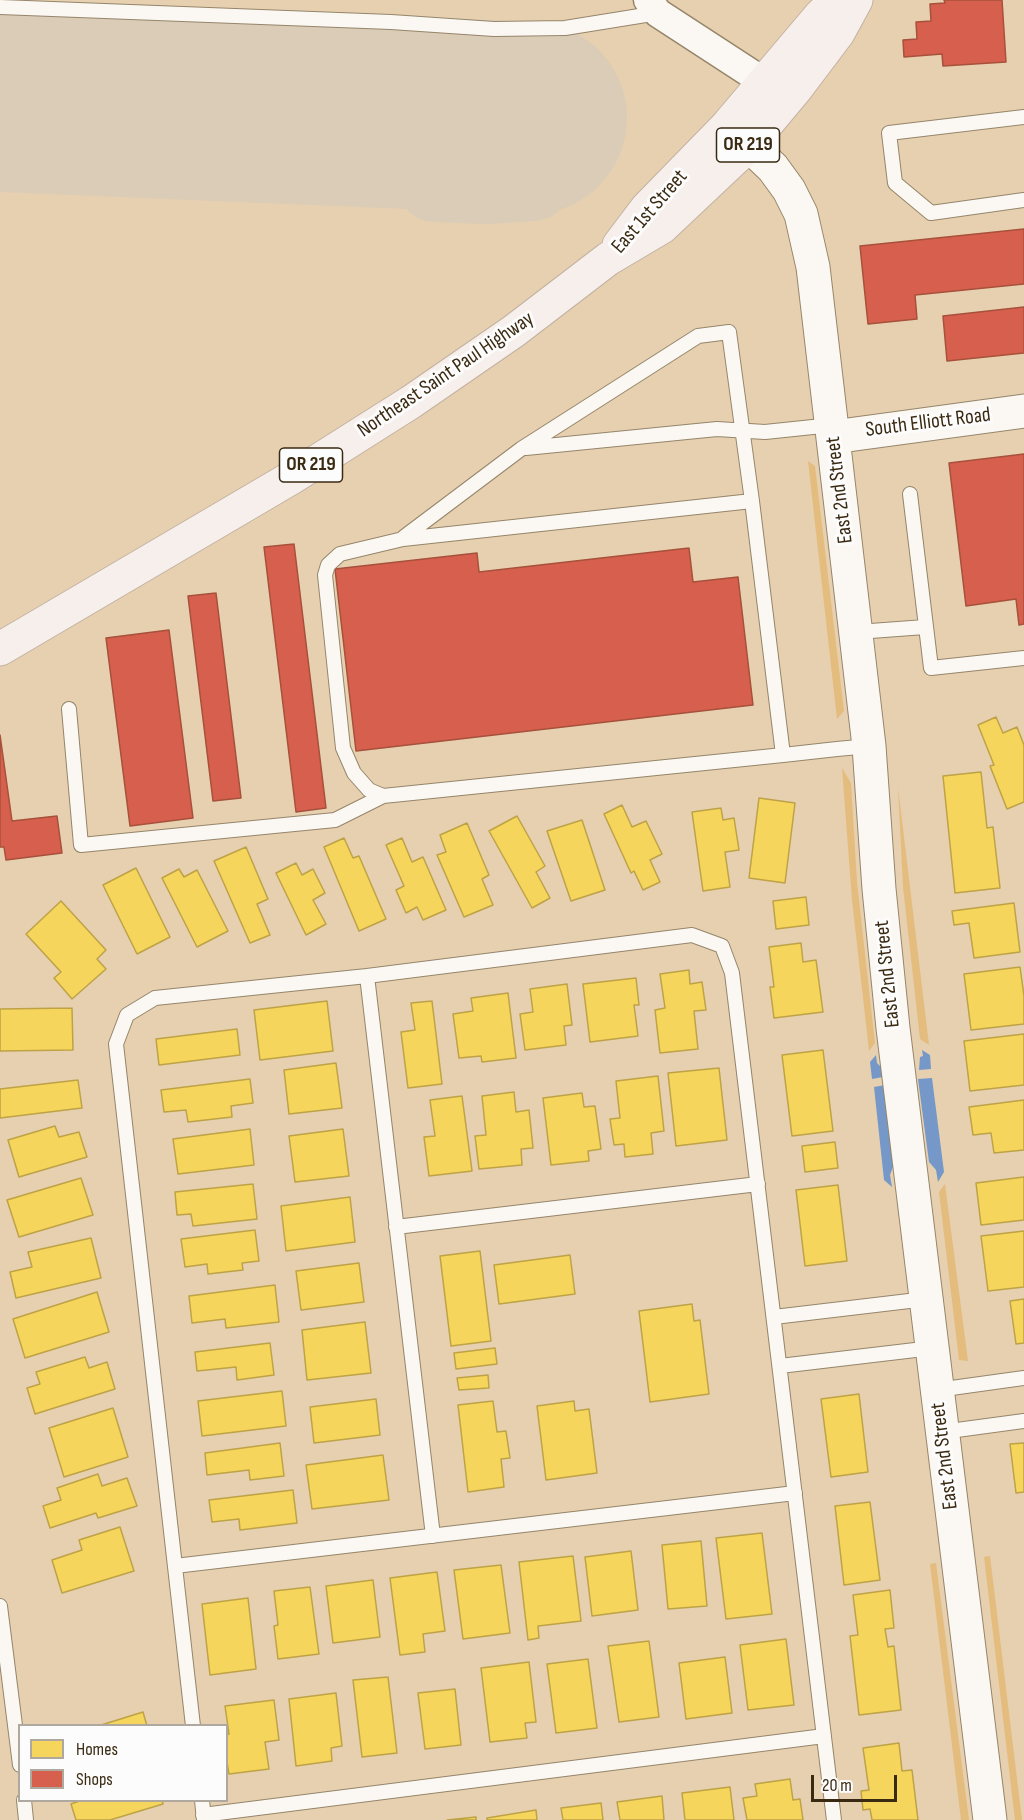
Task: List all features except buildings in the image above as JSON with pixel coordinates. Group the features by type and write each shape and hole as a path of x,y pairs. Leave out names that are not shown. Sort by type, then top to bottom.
{"main road":[{"name":"East 1st Street","path":"608,259 647,208 727,126 836,0"},
{"name":"East 1st Street","path":"608,259 662,227 749,145 838,33 856,0"},
{"name":"Northeast Saint Paul Highway","path":"0,649 280,484 411,402 514,331 608,259"}],"street":[{"path":"653,6 764,81"},
{"name":"East 2nd Street","path":"749,145 773,168 789,190 803,223 813,267 869,746 879,889 893,1028 990,1820"},
{"name":"South Elliott Road","path":"833,431 1024,411"}],"lane":[{"path":"0,7 391,22 494,29 565,28 653,6"},
{"path":"1024,117 889,132 895,183 931,213 1024,200"},
{"path":"403,539 521,449 699,336 729,332 783,755"},
{"path":"521,449 717,429 765,432 833,431"},
{"path":"910,494 931,668 1024,658"},
{"path":"383,796 369,790 354,773 343,748 325,575 328,565 340,554 403,539 752,501"},
{"path":"857,632 925,627"},
{"path":"69,709 81,845 335,820 383,796 869,746"},
{"path":"193,1724 116,1044 127,1015 154,998 367,976 692,935 722,946 732,973 834,1820"},
{"path":"367,976 433,1536"},
{"path":"396,1227 758,1184"},
{"path":"774,1317 926,1299"},
{"path":"780,1366 932,1348"},
{"path":"937,1390 1024,1378"},
{"path":"942,1432 1024,1421"},
{"path":"175,1566 795,1493"},
{"path":"0,1606 18,1749"},
{"path":"202,1802 204,1818 824,1736"},
{"path":"24,1802 26,1820"}],"shaded area":[{"path":"808,461 815,466 844,711 837,719"},
{"path":"842,768 851,783 857,882 875,1043 869,1051 852,900"},
{"path":"898,787 929,1045 920,1039 903,887"},
{"path":"945,1184 968,1361 959,1360 939,1192"},
{"path":"990,1556 1022,1820 1015,1820 984,1557"},
{"path":"936,1563 969,1820 961,1820 930,1564"}],"water":[{"path":"922,1050 930,1055 931,1069 919,1070 920,1057 923,1056"},
{"path":"876,1055 883,1077 872,1079 870,1062"},
{"path":"932,1078 944,1172 938,1182 936,1170 929,1162 918,1079"},
{"path":"885,1085 894,1164 890,1175 892,1187 884,1180 874,1087"}],"taxiway":[{"path":"391,112 416,161 435,184 487,186 533,183 545,170 546,141 531,118"}],"runway":[{"path":"0,96 531,118"}]}
